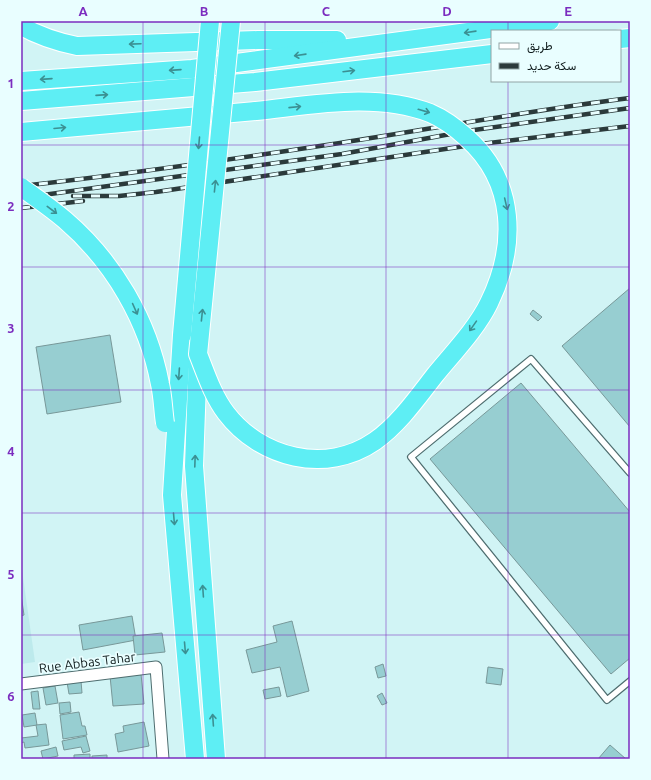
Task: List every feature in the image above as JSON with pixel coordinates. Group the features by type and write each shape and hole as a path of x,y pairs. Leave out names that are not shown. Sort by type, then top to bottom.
{"highway":[{"path":"195,759 172,495 170,424 182,335 210,21"},
{"path":"216,759 194,466 197,427 198,354 231,21"},
{"path":"21,81 192,69 550,21"},
{"path":"21,26 34,34 56,42 77,46 258,40 408,40"},
{"path":"21,101 254,82 491,54"},
{"path":"21,132 375,101 407,106 431,114 452,125 477,147 492,166 500,181 507,208 508,240 503,265 488,304 452,354 387,432 372,443 354,452 332,458 310,459 286,456 266,448 242,431 225,412 211,386 198,354"},
{"path":"21,187 65,220 92,247 112,272 132,303 149,341 170,424"}],"street":[{"name":"Rue Abbas Tahar","path":"21,684 156,667 162,759"}],"lane":[{"path":"630,472 532,359 411,457 607,700 630,681"}],"shaded area":[{"path":"21,563 35,662 21,664"}],"building":[{"path":"630,288 630,427 562,346"},
{"path":"533,310 542,317 538,321 530,314"},
{"path":"110,335 121,402 47,414 36,347"},
{"path":"521,383 630,512 630,658 611,674 430,459"},
{"path":"21,595 24,615 21,616"},
{"path":"132,616 136,640 83,650 79,625"},
{"path":"292,621 309,691 287,697 280,667 252,673 246,650 277,642 273,626"},
{"path":"162,633 165,652 135,655 133,636"},
{"path":"383,664 386,676 378,678 375,667"},
{"path":"488,667 503,669 501,685 486,683"},
{"path":"141,674 144,704 113,706 110,676"},
{"path":"81,681 82,693 69,694 67,682"},
{"path":"55,686 58,703 46,705 43,688"},
{"path":"279,687 281,696 265,699 263,690"},
{"path":"38,691 40,709 33,709 31,692"},
{"path":"382,693 387,703 382,705 377,696"},
{"path":"70,702 71,712 60,714 59,703"},
{"path":"79,712 82,726 85,726 87,735 63,739 60,715"},
{"path":"35,713 37,725 24,727 22,715"},
{"path":"144,722 149,746 118,752 115,734 124,732 123,726"},
{"path":"46,724 49,745 25,748 24,742 21,743 21,738 38,736 36,725"},
{"path":"86,736 90,751 83,753 81,747 64,750 62,741"},
{"path":"610,745 626,759 598,759"},
{"path":"56,747 58,756 43,759 41,751"},
{"path":"90,754 90,759 74,759 74,755"},
{"path":"107,755 107,759 92,759 92,756"}],"railway":[{"path":"21,186 260,155 557,108 630,98"},
{"path":"21,198 342,154 467,131 630,108"},
{"path":"73,196 119,196 156,192 472,145 630,126"},
{"path":"21,208 83,201"}]}
